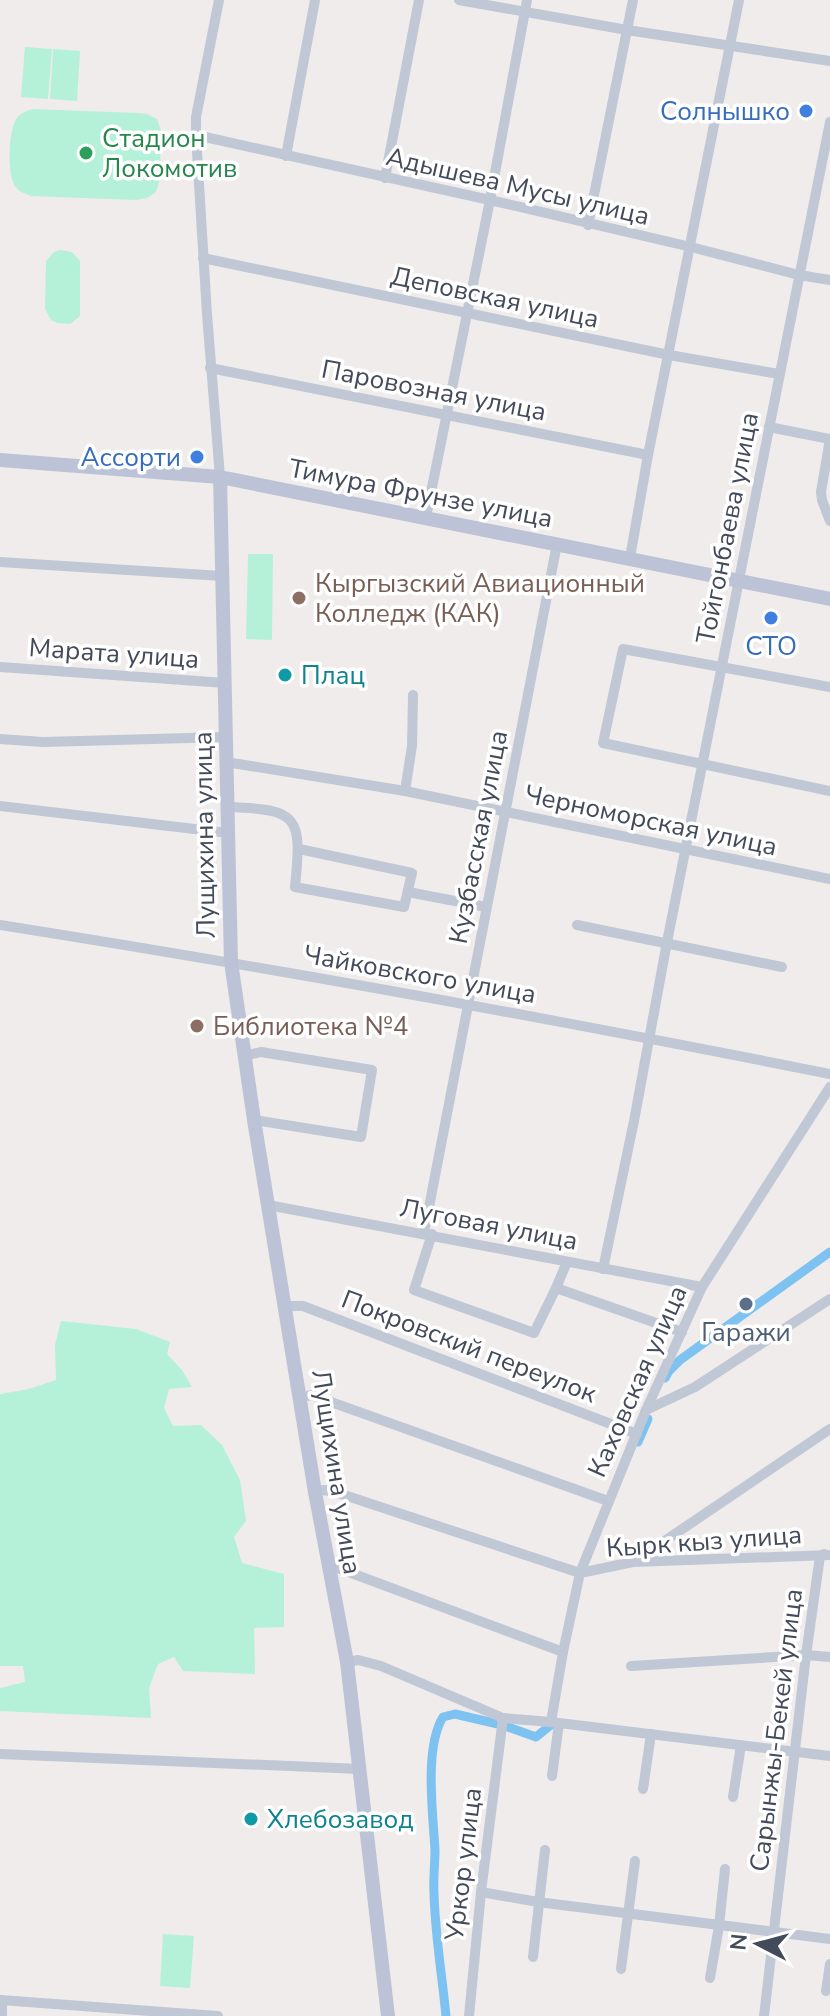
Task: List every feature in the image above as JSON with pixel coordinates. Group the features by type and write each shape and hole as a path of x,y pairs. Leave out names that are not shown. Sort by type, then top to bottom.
{"street":[{"name":"Лущихина улица","path":"219,0 196,117 196,135 220,477 231,962 315,1492 347,1662 388,2016"},
{"path":"286,156 315,0"},
{"path":"385,178 419,0"},
{"path":"459,0 526,6 627,30 830,61"},
{"path":"588,225 633,0"},
{"path":"630,558 739,0"},
{"path":"426,517 526,6"},
{"name":"Тойгонбаева улица","path":"603,1269 830,122"},
{"name":"Адышева Мусы улица","path":"196,135 830,280"},
{"name":"Деповская улица","path":"203,258 669,355 779,374"},
{"name":"Паровозная улица","path":"210,368 648,455"},
{"path":"769,427 830,439 821,492 830,521"},
{"name":"Тимура Фрунзе улица","path":"0,460 220,477 830,599"},
{"name":"Кузбасская улица","path":"556,1288 534,1333 414,1290 428,1234 467,1005 557,544"},
{"path":"0,562 222,576"},
{"path":"830,687 623,649 603,743 830,791"},
{"name":"Марата улица","path":"0,667 225,683"},
{"path":"405,791 412,746 413,695"},
{"path":"0,739 43,742 226,737"},
{"name":"Черноморская улица","path":"226,762 405,791 830,879"},
{"path":"0,806 228,833"},
{"path":"227,807 264,809 288,817 295,825 299,849 295,887 404,907 412,873 299,849"},
{"path":"408,892 486,907"},
{"name":"Чайковского улица","path":"0,925 231,962 830,1074"},
{"path":"577,925 782,967"},
{"path":"244,1056 261,1052 372,1070 361,1137 254,1120"},
{"name":"Каховская улица","path":"552,1776 563,1652 580,1573 608,1501 702,1287 830,1087"},
{"name":"Луговая улица","path":"268,1205 702,1287"},
{"path":"567,1262 556,1288 682,1332"},
{"path":"646,1410 695,1387 830,1299"},
{"name":"Покровский переулок","path":"285,1306 303,1306 637,1434"},
{"path":"300,1398 317,1397 608,1501"},
{"path":"633,1562 830,1429"},
{"path":"315,1492 335,1492 580,1573"},
{"name":"Кырк кыз улица","path":"580,1573 633,1562 827,1554"},
{"name":"Сарынжы-Бекей улица","path":"764,2016 806,1655 827,1554"},
{"path":"327,1564 563,1652"},
{"path":"631,1666 806,1655 830,1657"},
{"path":"347,1662 358,1660 381,1666 503,1718 830,1756"},
{"name":"Уркор улица","path":"469,2016 503,1718"},
{"path":"643,1789 651,1734"},
{"path":"733,1797 741,1745"},
{"path":"0,1754 360,1769"},
{"path":"533,1957 545,1850"},
{"path":"621,1969 635,1861"},
{"path":"710,1978 725,1869"},
{"path":"481,1892 830,1939"},
{"path":"826,1991 830,1964"},
{"path":"2,2016 1,2000 218,2016"}],"green space":[{"path":"25,47 52,49 48,99 21,97"},
{"path":"53,49 80,51 77,101 50,99"},
{"name":"Стадион Локомотив","path":"33,109 137,113 157,119 161,131 160,179 156,192 136,200 31,196 20,191 12,180 12,132 19,116"},
{"path":"60,250 72,252 80,261 80,316 70,324 51,320 45,309 46,261"},
{"path":"248,554 273,554 272,640 246,639"},
{"path":"61,1321 136,1329 170,1342 167,1354 192,1387 169,1389 164,1408 173,1426 201,1425 222,1445 240,1480 246,1521 234,1537 242,1563 284,1574 284,1627 254,1628 255,1674 183,1671 174,1657 158,1664 149,1688 151,1718 0,1711 0,1688 25,1682 23,1666 0,1666 0,1394 56,1380 55,1345"},
{"path":"163,1934 194,1936 190,1988 160,1986"}],"waterway":[{"path":"665,1378 680,1360 830,1252"},
{"path":"638,1442 648,1419"},
{"path":"446,2016 435,1908 431,1782 433,1746 443,1717 455,1714 498,1724"},
{"path":"508,1727 536,1737 552,1724"}],"place":[{"name":"Солнышко","path":"806,111"},
{"name":"Стадион Локомотив","path":"86,153"},
{"name":"Ассорти","path":"197,457"},
{"name":"Кыргызский Авиационный Колледж (КАК)","path":"299,598"},
{"name":"СТО","path":"771,618"},
{"name":"Плац","path":"285,675"},
{"name":"Библиотека №4","path":"197,1026"},
{"name":"Гаражи","path":"746,1304"},
{"name":"Хлебозавод","path":"251,1819"}]}
